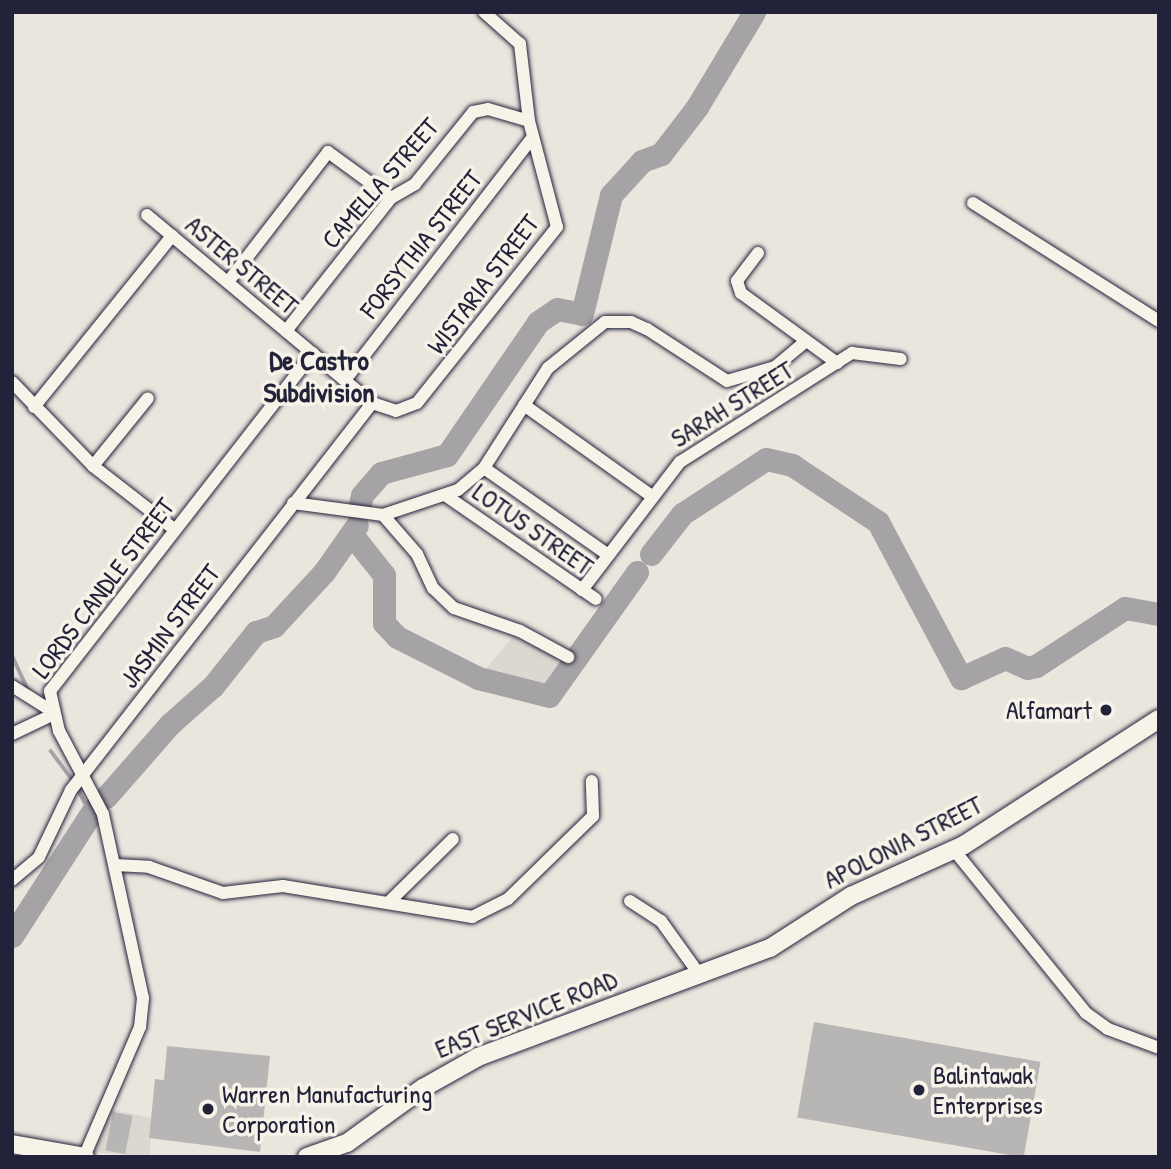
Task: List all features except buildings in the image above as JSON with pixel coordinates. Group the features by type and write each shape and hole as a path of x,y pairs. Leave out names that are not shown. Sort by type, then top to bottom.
{"main road":[{"name":"APOLONIA STREET","path":"699,974 770,948 851,896 954,850 1159,719"},
{"name":"EAST SERVICE ROAD","path":"307,1157 346,1143 423,1087 478,1057 699,974"},
{"path":"12,1144 84,1157"}],"street":[{"path":"484,12 520,44 533,137"},
{"name":"CAMELLA STREET","path":"286,331 391,198 415,184 473,112 488,110 529,121"},
{"name":"FORSYTHIA STREET","path":"345,380 533,137"},
{"name":"WISTARIA STREET","path":"372,403 396,411 430,392 557,227 533,137"},
{"path":"228,282 328,152 391,198"},
{"path":"974,203 1159,321"},
{"name":"ASTER STREET","path":"147,215 372,403"},
{"path":"34,407 172,236"},
{"name":"SARAH STREET","path":"758,253 738,286 837,363"},
{"path":"293,503 383,515 445,495 484,468 548,368 605,322 631,322 647,329 727,381 775,367 806,341"},
{"name":"SARAH STREET","path":"582,590 650,495 680,462 859,351 901,359"},
{"name":"LORDS CANDLE STREET","path":"84,1157 142,1019 115,864 103,814 51,712 53,684 313,353"},
{"path":"12,382 93,466 174,529"},
{"path":"93,466 148,398"},
{"name":"JASMIN STREET","path":"12,880 39,857 71,790 372,403"},
{"path":"524,405 650,495"},
{"path":"484,468 607,554"},
{"name":"LOTUS STREET","path":"445,495 596,599"},
{"path":"383,515 417,554 433,588 454,608 520,631 568,657"},
{"path":"12,686 51,712 12,734"},
{"path":"115,864 149,867 223,893 283,886 388,902 451,917 488,911 593,816 592,781"},
{"path":"388,902 453,839"},
{"path":"954,850 1086,1013 1108,1030 1159,1048"},
{"path":"630,901 661,921 699,974"}],"shaded area":[{"path":"514,635 565,661 548,693 481,675"},
{"path":"110,1109 153,1118 149,1157 94,1152"}],"waterway":[{"path":"359,508 362,495 381,473 447,455 538,322 557,309 582,314 611,195 642,161 661,154 697,107 754,12"},
{"path":"651,554 682,514 766,459 792,465 878,522 961,678 1005,658 1027,668 1036,666 1125,608 1159,614"},
{"path":"106,797 170,724 213,686 256,632 274,626 324,572 357,525"},
{"path":"353,536 384,575 384,623 397,637 478,678 549,696 637,572"},
{"path":"12,655 28,690"},
{"path":"51,751 74,782"},
{"path":"77,787 90,813"},
{"path":"12,936 95,807"}],"place":[{"name":"Alfamart","path":"1106,710"},
{"name":"Balintawak Enterprises","path":"919,1090"},
{"name":"Warren Manufacturing Corporation","path":"208,1109"}],"district":[{"name":"De Castro Subdivision","path":"319,376"}]}
